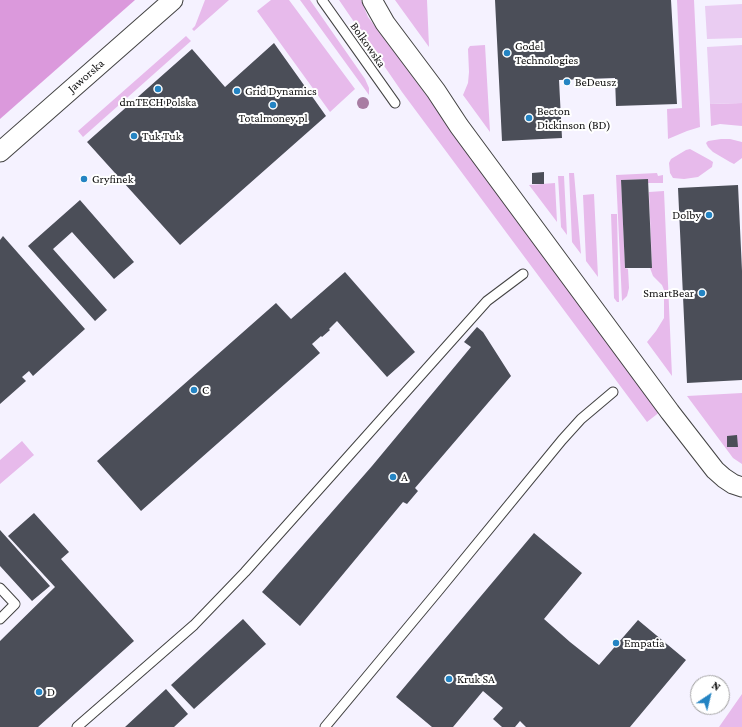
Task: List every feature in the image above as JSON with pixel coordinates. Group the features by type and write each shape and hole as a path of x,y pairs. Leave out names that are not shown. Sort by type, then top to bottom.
{"street":[{"name":"Jaworska","path":"0,152 173,0"},
{"path":"372,0 385,23 436,91 463,132 670,412 715,470 733,484 742,487"}],"lane":[{"name":"Bolkowska","path":"322,0 395,103"},
{"path":"77,727 194,625 244,572 487,301 523,274"},
{"path":"325,727 562,440 581,419 613,392"},
{"path":"0,588 15,604 0,619"}],"shaded area":[{"path":"0,0 135,0 0,119"},
{"path":"205,0 229,0 194,31 192,29 195,26"},
{"path":"271,0 289,0 355,89 330,112 257,11"},
{"path":"300,0 310,0 365,79 369,88 369,95"},
{"path":"339,0 361,0 368,17 661,411 647,422 402,92"},
{"path":"395,0 427,0 429,47 400,7"},
{"path":"677,0 694,0 700,127 668,139 667,109 682,108"},
{"path":"742,4 742,38 707,39 705,6"},
{"path":"186,36 191,41 83,137 78,131"},
{"path":"485,45 490,132 463,95 468,83 468,49 470,46"},
{"path":"742,45 742,103 710,104 707,47"},
{"path":"742,103 742,126 720,124 711,126 710,104"},
{"path":"730,139 742,142 742,158 734,164 713,152 706,143 708,141"},
{"path":"690,149 713,162 712,167 698,177 684,179 673,178 670,173 669,163 671,159"},
{"path":"569,173 574,173 581,254 572,242"},
{"path":"657,173 658,176 663,175 663,183 648,183 648,179 621,180 625,268 628,269 629,288 627,296 622,301 616,175"},
{"path":"558,176 564,176 567,235 561,227"},
{"path":"555,183 557,222 529,185"},
{"path":"664,191 672,376 647,342 664,318 664,290 662,285 653,276 650,268 652,267 649,192"},
{"path":"594,194 598,277 586,261 583,195"},
{"path":"611,214 617,214 619,302 617,302 614,298"},
{"path":"742,393 742,464 733,458 687,396"},
{"path":"22,441 34,455 0,484 0,460"},
{"path":"742,694 742,727 719,727 727,715 730,715 730,711"}],"building":[{"path":"495,0 671,0 677,104 616,106 615,78 559,80 562,138 502,141"},
{"path":"274,43 326,116 180,245 87,142 192,49 225,87"},
{"path":"544,172 544,184 532,184 532,173"},
{"path":"648,179 652,268 625,268 621,180"},
{"path":"738,185 742,271 742,380 687,383 678,188"},
{"path":"80,200 134,262 114,279 72,232 53,249 107,310 95,321 28,246"},
{"path":"3,236 85,329 33,376 29,371 22,377 26,381 0,404 0,240"},
{"path":"345,272 415,352 387,377 337,321 329,329 330,330 312,344 320,353 141,511 97,461 276,303 291,319"},
{"name":"A","path":"477,327 483,332 511,376 415,488 418,491 407,504 403,502 300,626 262,592 372,466 471,347 464,342"},
{"path":"737,435 738,447 727,447 727,436"},
{"name":"D","path":"34,513 69,552 61,559 134,641 38,727 0,727 0,641 55,587 8,536"},
{"path":"0,530 50,586 32,601 0,566"},
{"path":"534,533 582,573 544,619 570,642 599,665 638,620 686,660 630,727 526,727 520,721 515,727 502,727 493,719 503,708 483,691 453,727 432,727 396,697"},
{"path":"243,619 266,644 194,709 171,685"},
{"path":"166,689 188,714 174,727 125,727"}],"place":[{"name":"Godel Technologies","path":"507,53"},
{"name":"BeDeusz","path":"567,82"},
{"name":"dmTECH Polska","path":"158,89"},
{"name":"Grid Dynamics","path":"237,91"},
{"name":"Totalmoney.pl","path":"273,105"},
{"name":"Becton Dickinson (BD)","path":"529,118"},
{"name":"Tuk Tuk","path":"134,136"},
{"name":"Gryfinek","path":"84,179"},
{"name":"Dolby","path":"709,215"},
{"name":"SmartBear","path":"702,293"},
{"name":"C","path":"194,390"},
{"name":"A","path":"393,477"},
{"name":"Empatia","path":"616,643"},
{"name":"Kruk SA","path":"449,679"},
{"name":"D","path":"39,692"}]}
